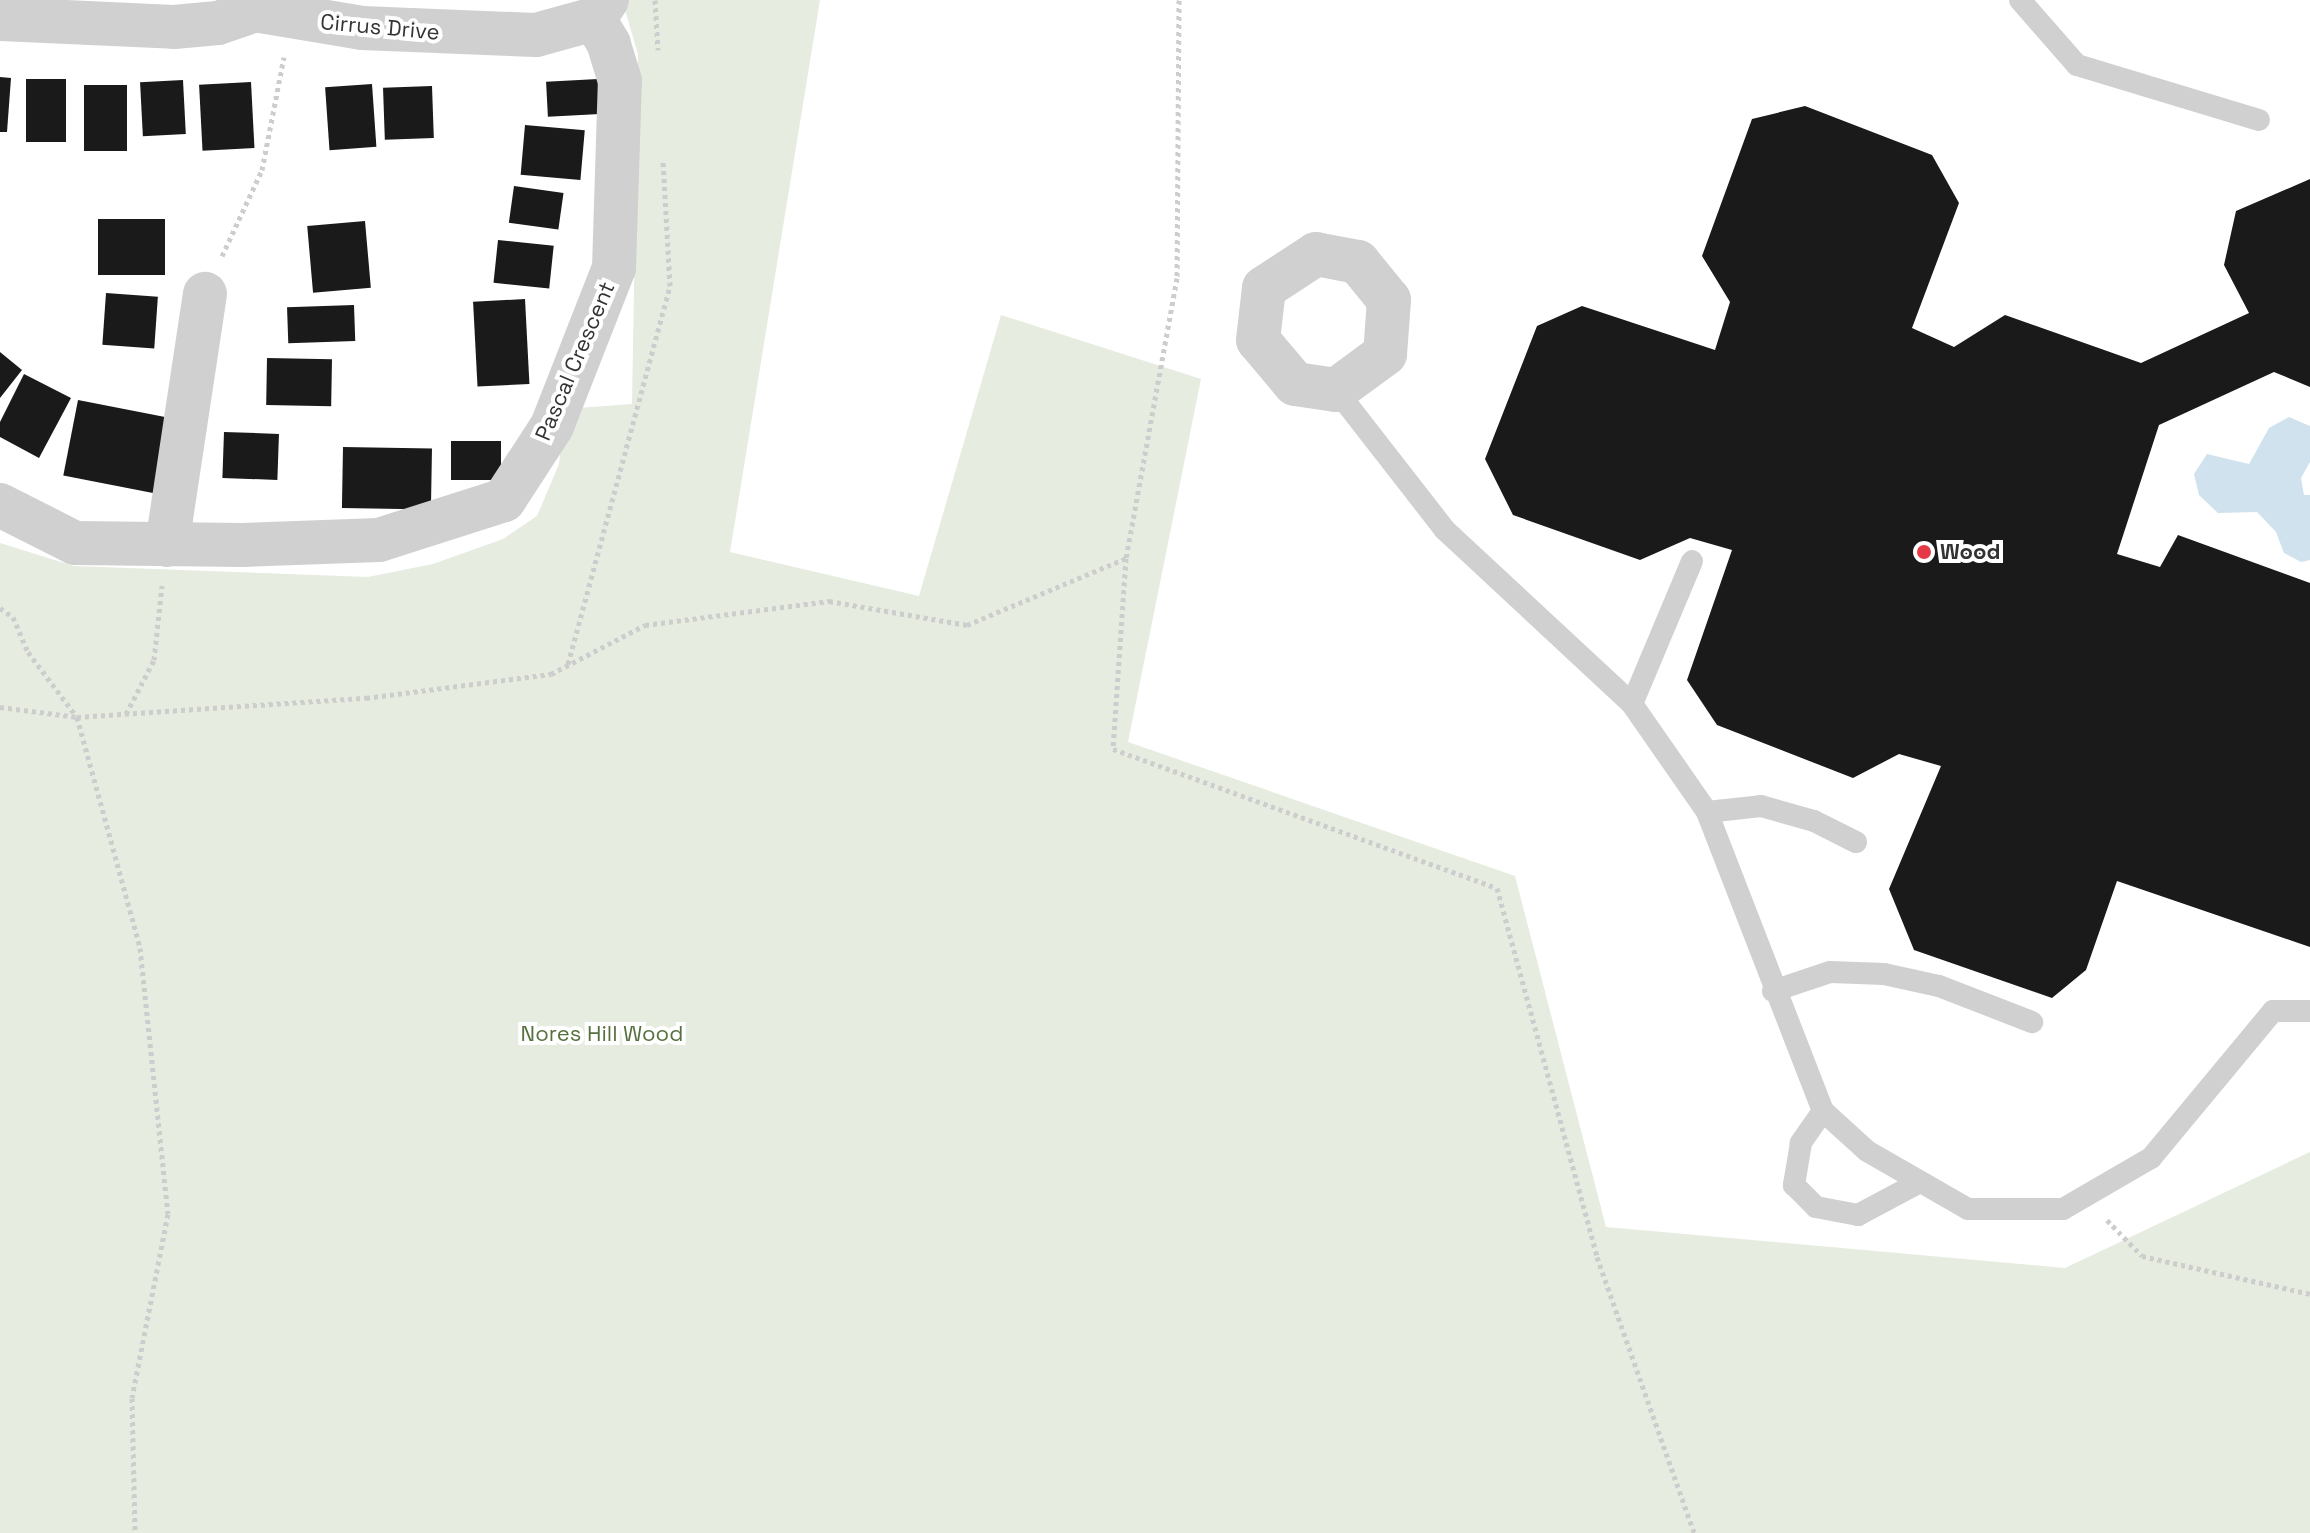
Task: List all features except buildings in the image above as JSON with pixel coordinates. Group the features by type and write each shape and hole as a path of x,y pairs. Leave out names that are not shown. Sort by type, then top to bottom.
{"street":[{"name":"Cirrus Drive","path":"0,19 174,27 218,23 268,9 406,32 536,35 600,9"},
{"name":"Pascal Crescent","path":"0,505 75,543 167,545 379,540 504,500 552,426 614,268 620,81 600,9"},
{"path":"167,545 205,294"}],"lane":[{"path":"2020,0 2077,65 2259,120"},
{"path":"1336,390 1445,530 1632,704 1707,812 1773,991 1823,1111 1867,1151 1968,1209 2063,1209 2151,1158 2273,1011 2310,1011"},
{"path":"1632,704 1692,561"},
{"path":"1707,812 1761,806 1814,821 1856,842"},
{"path":"1773,991 1830,972 1884,974 1939,986 2032,1022"},
{"path":"1823,1111 1801,1143 1794,1185 1816,1207 1858,1215 1918,1183"}],"path":[{"path":"655,0 659,64"},
{"path":"1179,0 1177,278 1126,558 1113,749 1497,888 1597,1257 1694,1533"},
{"path":"205,294 262,170 268,9"},
{"path":"568,665 670,286 663,143"},
{"path":"126,714 154,660 167,545"},
{"path":"0,707 77,717 366,698 551,674 645,625 829,601 967,625 1126,558"},
{"path":"0,608 13,617 28,652 77,717 140,948 168,1214 132,1398 135,1533"},
{"path":"2084,1197 2142,1256 2310,1294"}],"green space":[{"name":"Nores Hill Wood","path":"622,0 820,0 730,552 919,596 1001,315 1201,379 1128,742 1515,876 1606,1227 2065,1268 2310,1152 2310,1533 0,1533 0,543 74,566 368,577 433,564 503,539 537,516 559,464 562,434 578,408 632,404 638,54"}],"water":[{"path":"2289,417 2310,426 2310,462 2301,478 2304,495 2310,495 2310,560 2301,562 2284,553 2276,532 2257,512 2218,513 2199,495 2194,474 2207,454 2249,464 2269,428"}],"place":[{"name":"Wood","path":"1924,552"}]}
